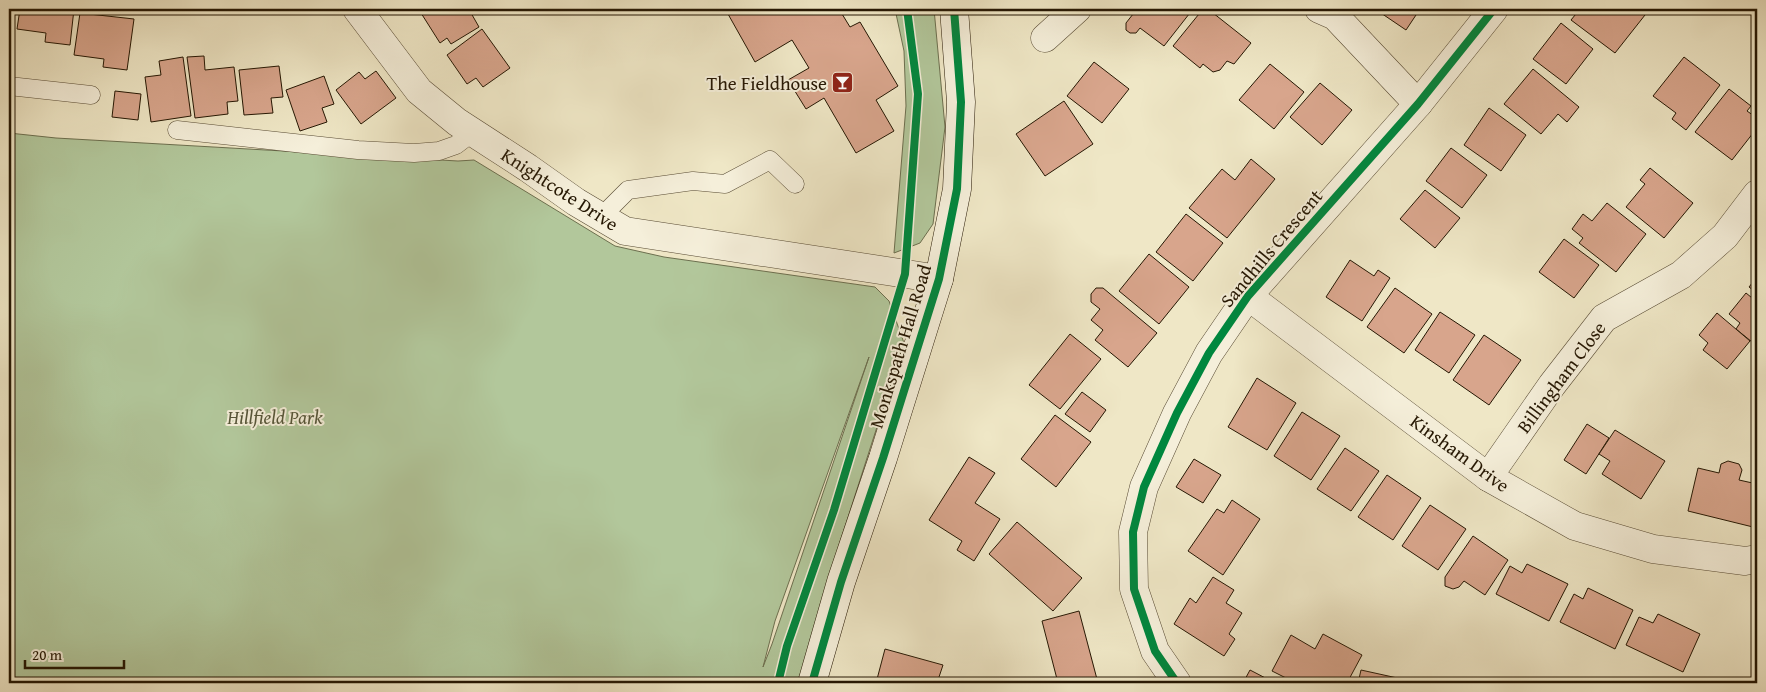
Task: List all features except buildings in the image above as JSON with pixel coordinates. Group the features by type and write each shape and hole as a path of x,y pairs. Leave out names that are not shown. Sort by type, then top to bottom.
{"street":[{"name":"Knightcote Drive","path":"357,9 419,91 456,122 528,168 576,202 625,231 938,278"},
{"name":"Monkspath Hall Road","path":"812,683 841,582 883,458 938,278 957,189 961,102 954,9"},
{"path":"1045,38 1078,9"},
{"path":"1319,9 1334,16 1418,104"},
{"name":"Sandhills Crescent","path":"1177,683 1155,651 1134,589 1133,532 1144,487 1177,412 1209,353 1248,296 1418,104 1494,9"},
{"name":"Billingham Close","path":"1488,477 1552,384 1604,318 1680,275 1725,236 1757,194"},
{"name":"Kinsham Drive","path":"1248,296 1488,477 1575,526 1653,549 1745,561 1757,559"}],"lane":[{"path":"9,86 91,95"},
{"path":"177,130 358,150 414,153 439,151 456,145 473,132"},
{"path":"601,217 628,190 693,181 724,184 770,160 795,184"}],"green space":[{"path":"895,9 934,9 945,127 933,224 920,243 894,253 906,106 904,51"},
{"name":"Hillfield Park","path":"9,133 56,138 458,161 474,160 615,246 664,257 875,287 889,301 904,343 840,542 800,683 9,683","holes":["869,357 763,667 775,621"]}],"cycle path":[{"path":"778,683 787,646 834,510 905,274 918,94 907,9"},
{"path":"812,683 841,582 883,458 939,279 957,189 961,102 954,9"},
{"path":"1177,683 1155,651 1134,589 1133,532 1144,487 1177,413 1209,353 1248,296 1418,104 1494,9"}],"place":[{"name":"The Fieldhouse","path":"843,83"}]}
